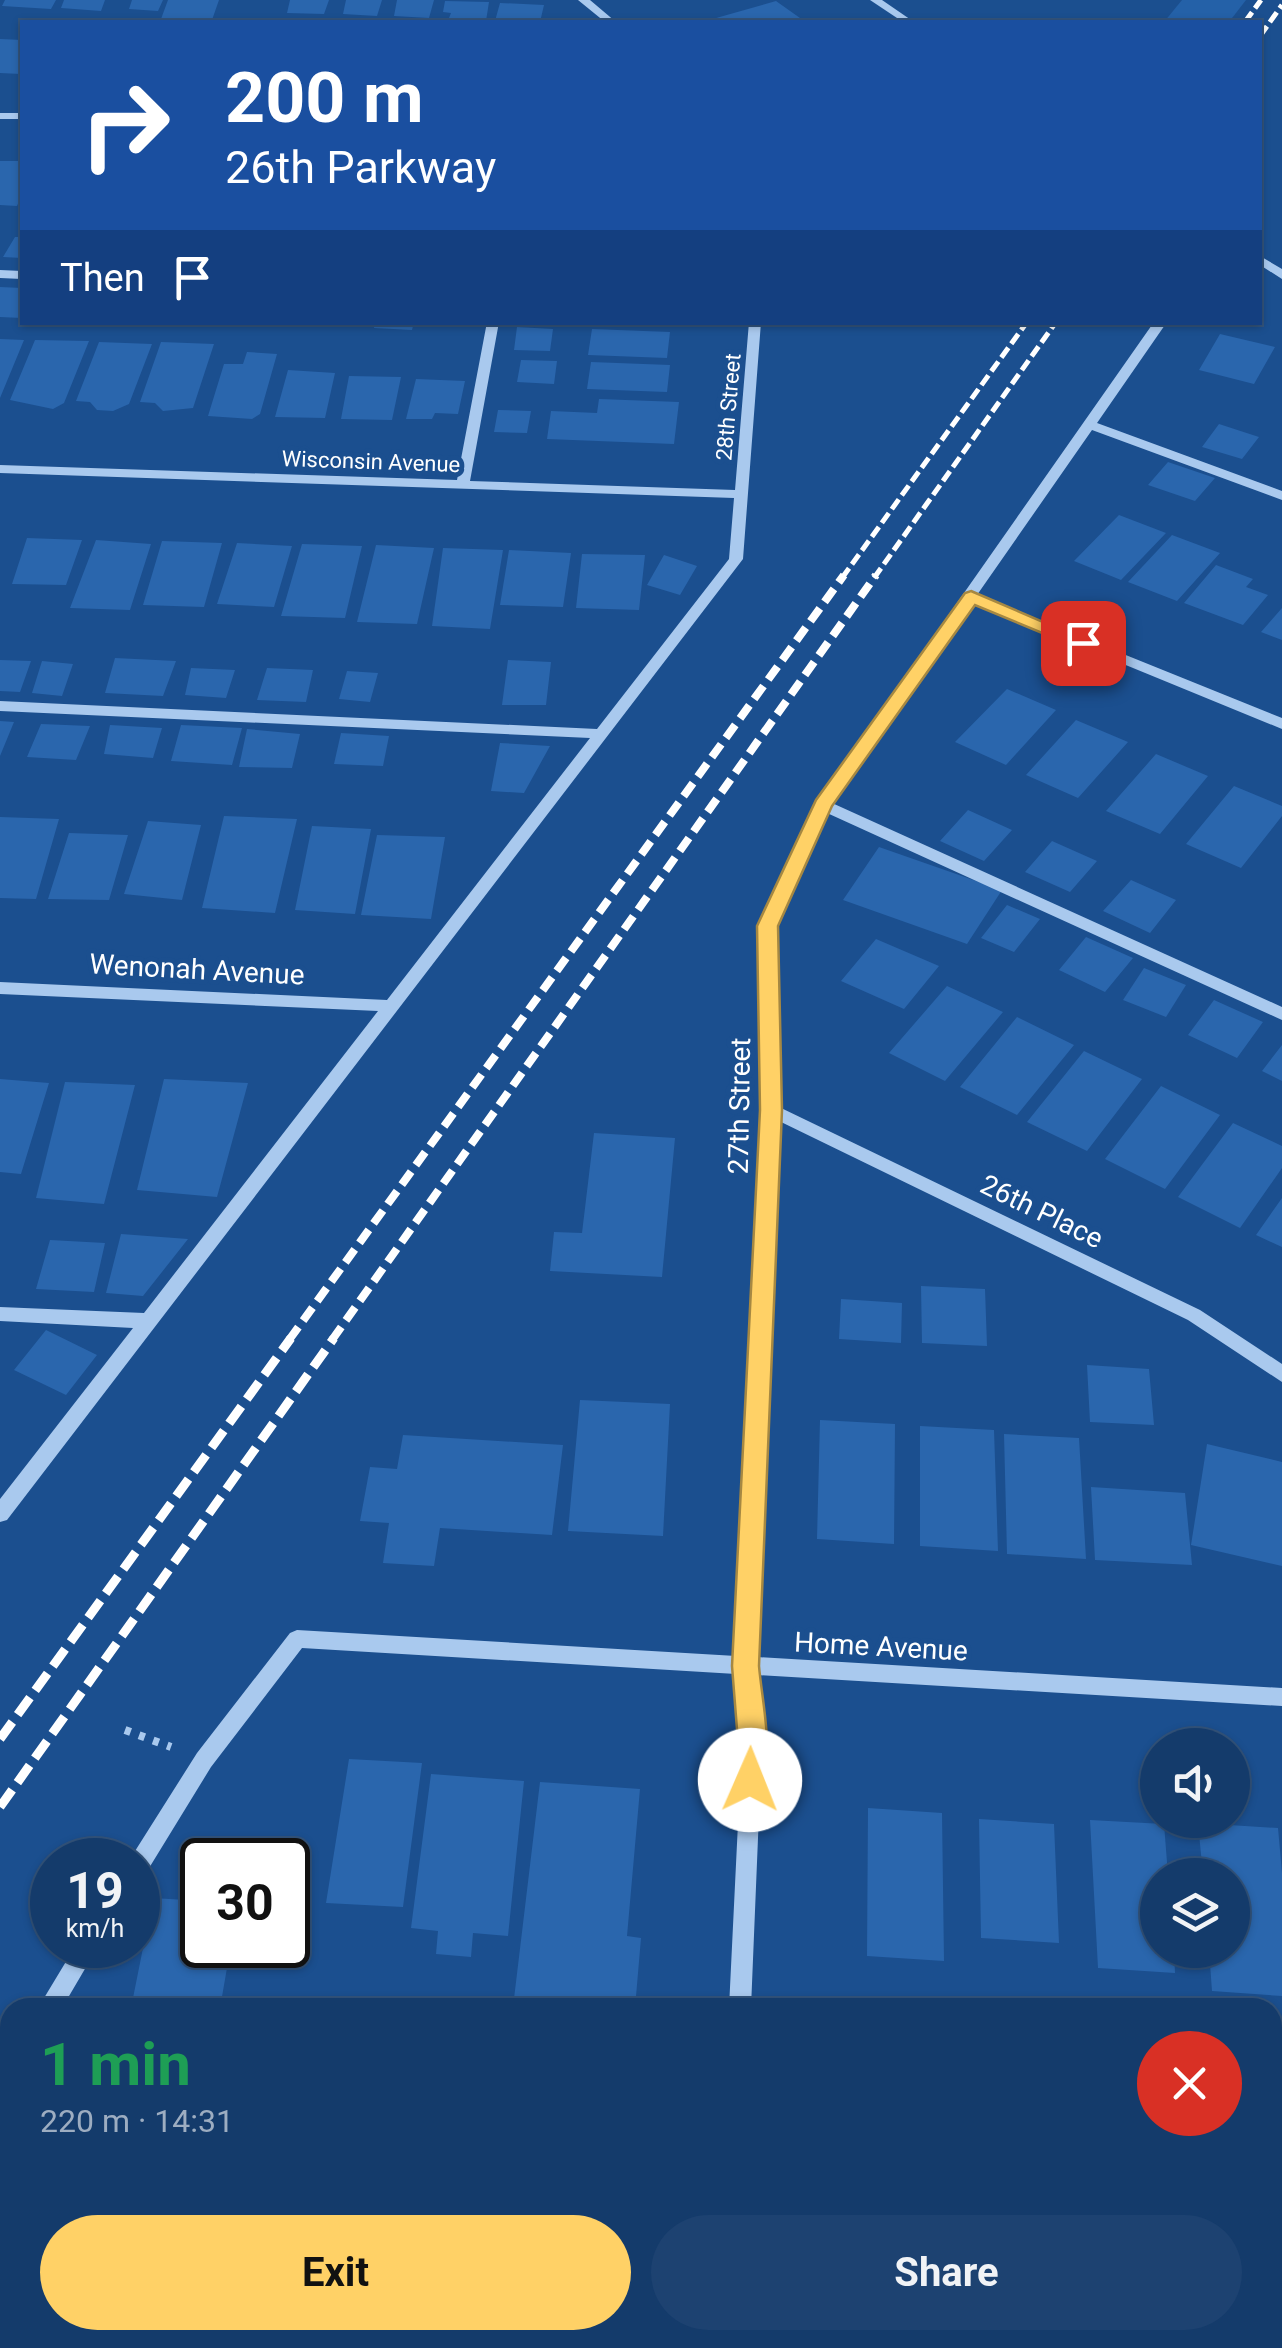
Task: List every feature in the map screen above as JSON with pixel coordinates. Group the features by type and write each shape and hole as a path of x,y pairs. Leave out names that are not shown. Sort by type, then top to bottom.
{"street":[{"path":"583,0 608,20"},
{"path":"875,0 905,20"},
{"path":"463,484 492,325"},
{"name":"28th Street","path":"0,1514 736,559 756,325"},
{"name":"27th Street","path":"740,1998 752,1742 746,1666 771,1110 767,926 823,805 1159,325"},
{"path":"1090,425 1282,496"},
{"name":"Wisconsin Avenue","path":"0,469 741,494"},
{"path":"971,597 1282,724"},
{"path":"0,706 604,734"},
{"path":"823,805 1282,1014"},
{"name":"Wenonah Avenue","path":"0,988 391,1006"},
{"name":"26th Place","path":"771,1110 1194,1315 1282,1374"},
{"path":"0,1314 150,1321"},
{"name":"Home Avenue","path":"155,1838 204,1760 297,1640 1282,1697"},
{"path":"55,1998 74,1968"}],"shaded area":[{"path":"1182,0 1246,0 1231,20 1166,20"}],"building":[{"path":"5,0 56,0 51,9 2,6"},
{"path":"64,0 105,0 101,11 61,8"},
{"path":"132,0 163,0 158,11 129,9"},
{"path":"168,0 219,0 212,20 161,19"},
{"path":"290,0 329,0 324,14 287,13"},
{"path":"346,0 382,0 377,16 343,14"},
{"path":"397,0 434,0 429,18 394,16"},
{"path":"445,1 489,2 486,20 449,18 451,13 443,12"},
{"path":"776,1 800,18 792,20 709,20"},
{"path":"500,3 544,5 540,20 495,20"},
{"path":"0,39 20,40 20,74 0,73"},
{"path":"0,161 20,161 17,206 0,205"},
{"path":"15,237 20,237 20,258 3,257"},
{"path":"0,287 20,288 20,318 0,317"},
{"path":"374,325 413,325 412,330 374,328"},
{"path":"517,327 553,329 550,351 514,350"},
{"path":"592,329 670,332 667,358 588,355"},
{"path":"1220,334 1275,347 1254,384 1199,370"},
{"path":"0,339 24,340 0,398"},
{"path":"35,340 89,341 64,403 53,409 10,400"},
{"path":"99,342 152,344 129,404 113,411 97,410 90,402 76,401"},
{"path":"161,342 214,344 193,408 163,411 155,403 140,402"},
{"path":"247,352 277,354 260,414 252,419 208,416 224,364 243,364"},
{"path":"521,360 557,361 554,384 517,382"},
{"path":"591,362 670,365 667,392 587,389"},
{"path":"288,370 335,373 325,418 275,417"},
{"path":"349,376 401,377 392,420 341,419"},
{"path":"416,379 465,381 458,414 435,413 432,419 406,419"},
{"path":"599,399 679,402 674,444 547,439 551,411 597,413"},
{"path":"498,410 531,411 527,433 494,432"},
{"path":"1219,424 1259,437 1242,459 1202,447"},
{"path":"1168,462 1215,478 1195,501 1148,485"},
{"path":"1119,515 1166,533 1121,580 1074,561"},
{"path":"1172,535 1220,553 1177,601 1128,582"},
{"path":"27,538 82,540 66,585 12,584"},
{"path":"96,540 151,544 130,610 70,608"},
{"path":"162,541 222,543 204,607 143,605"},
{"path":"237,543 292,546 274,607 217,604"},
{"path":"302,544 362,546 345,618 281,616"},
{"path":"376,545 434,548 417,624 357,622"},
{"path":"443,548 503,550 490,629 432,626"},
{"path":"509,550 571,553 563,607 500,605"},
{"path":"582,554 645,555 639,610 576,608"},
{"path":"664,555 697,566 680,595 647,585"},
{"path":"1216,565 1253,579 1246,587 1268,595 1243,625 1184,603"},
{"path":"1282,608 1282,640 1261,632"},
{"path":"115,658 176,661 163,696 105,693"},
{"path":"0,660 31,661 20,692 0,691"},
{"path":"508,660 551,662 546,705 502,705"},
{"path":"42,661 73,664 62,696 32,693"},
{"path":"191,668 235,670 226,698 185,695"},
{"path":"267,668 313,670 306,702 257,700"},
{"path":"347,671 378,673 370,702 339,699"},
{"path":"1007,689 1056,710 1006,765 955,742"},
{"path":"1076,720 1128,742 1078,798 1026,775"},
{"path":"0,721 14,722 0,756"},
{"path":"41,724 90,726 76,760 27,757"},
{"path":"110,725 162,728 153,758 104,754"},
{"path":"181,725 242,728 232,765 171,761"},
{"path":"247,729 300,734 292,768 239,767"},
{"path":"341,733 389,736 383,766 334,764"},
{"path":"500,743 550,746 524,793 491,791"},
{"path":"1156,754 1208,776 1160,834 1106,811"},
{"path":"1234,786 1282,806 1282,816 1241,868 1186,844"},
{"path":"968,810 1012,830 984,861 940,841"},
{"path":"224,816 297,819 275,913 202,908"},
{"path":"0,817 59,819 36,899 0,898"},
{"path":"148,821 201,825 182,900 124,894"},
{"path":"312,826 371,829 355,914 295,910"},
{"path":"69,833 128,835 109,900 48,899"},
{"path":"377,835 445,837 431,919 361,915"},
{"path":"1052,841 1097,861 1070,892 1025,872"},
{"path":"879,847 1002,890 967,944 843,900"},
{"path":"1131,880 1176,900 1150,933 1103,911"},
{"path":"1007,905 1040,919 1014,952 981,938"},
{"path":"1086,937 1133,958 1105,992 1059,970"},
{"path":"876,939 939,966 904,1009 841,981"},
{"path":"1144,968 1186,985 1166,1017 1123,1000"},
{"path":"947,986 1003,1012 945,1081 889,1053"},
{"path":"1214,1000 1263,1022 1237,1058 1188,1035"},
{"path":"1017,1017 1074,1045 1017,1115 960,1087"},
{"path":"1282,1045 1282,1081 1262,1071"},
{"path":"1084,1051 1142,1079 1087,1151 1027,1122"},
{"path":"0,1079 49,1083 21,1174 0,1172"},
{"path":"164,1079 248,1083 217,1197 137,1190"},
{"path":"65,1082 135,1085 104,1204 36,1198"},
{"path":"1161,1086 1220,1115 1165,1189 1105,1159"},
{"path":"1233,1123 1282,1146 1282,1168 1240,1228 1178,1197"},
{"path":"594,1133 675,1138 662,1277 550,1271 554,1232 582,1233"},
{"path":"1282,1198 1282,1247 1256,1235"},
{"path":"121,1234 188,1239 143,1296 106,1293"},
{"path":"50,1240 105,1243 94,1292 36,1289"},
{"path":"921,1286 985,1289 987,1346 922,1343"},
{"path":"841,1299 902,1303 901,1343 839,1339"},
{"path":"46,1330 97,1355 66,1395 14,1370"},
{"path":"1087,1365 1149,1369 1154,1425 1090,1422"},
{"path":"580,1400 670,1404 663,1536 568,1531"},
{"path":"820,1420 895,1424 894,1544 817,1539"},
{"path":"920,1426 994,1430 998,1551 920,1546"},
{"path":"1004,1434 1079,1438 1086,1559 1007,1554"},
{"path":"403,1435 563,1445 552,1535 440,1528 434,1566 383,1563 389,1523 360,1521 370,1467 397,1469"},
{"path":"1207,1444 1282,1462 1282,1566 1191,1545"},
{"path":"1091,1487 1185,1493 1192,1565 1095,1560"},
{"path":"349,1759 422,1763 403,1907 326,1903"},
{"path":"431,1774 524,1781 508,1936 473,1933 471,1957 436,1954 438,1931 411,1928"},
{"path":"540,1782 640,1789 627,1936 641,1938 636,1998 514,1998"},
{"path":"868,1808 942,1813 944,1961 867,1956"},
{"path":"979,1819 1054,1824 1059,1943 981,1938"},
{"path":"1090,1820 1140,1823 1140,1838 1165,1838 1167,1858 1140,1858 1140,1968 1175,1968 1175,1973 1098,1968"},
{"path":"1250,1826 1278,1828 1282,1996 1212,1991 1210,1968 1250,1968 1250,1858 1201,1858 1199,1838 1250,1838"},
{"path":"160,1898 180,1900 180,1968 227,1968 222,1998 133,1998 139,1968 160,1968"}],"railway":[{"path":"1246,20 1261,0"},
{"path":"1262,33 1282,5"},
{"path":"842,578 1025,325"},
{"path":"874,578 1054,325"},
{"path":"289,1340 844,575"},
{"path":"332,1340 876,575"},
{"path":"0,1739 291,1338"},
{"path":"0,1807 334,1338"}],"route":[{"path":"750,1780 752,1742 746,1666 771,1110 767,926 823,805 971,597 1083,643"}]}
